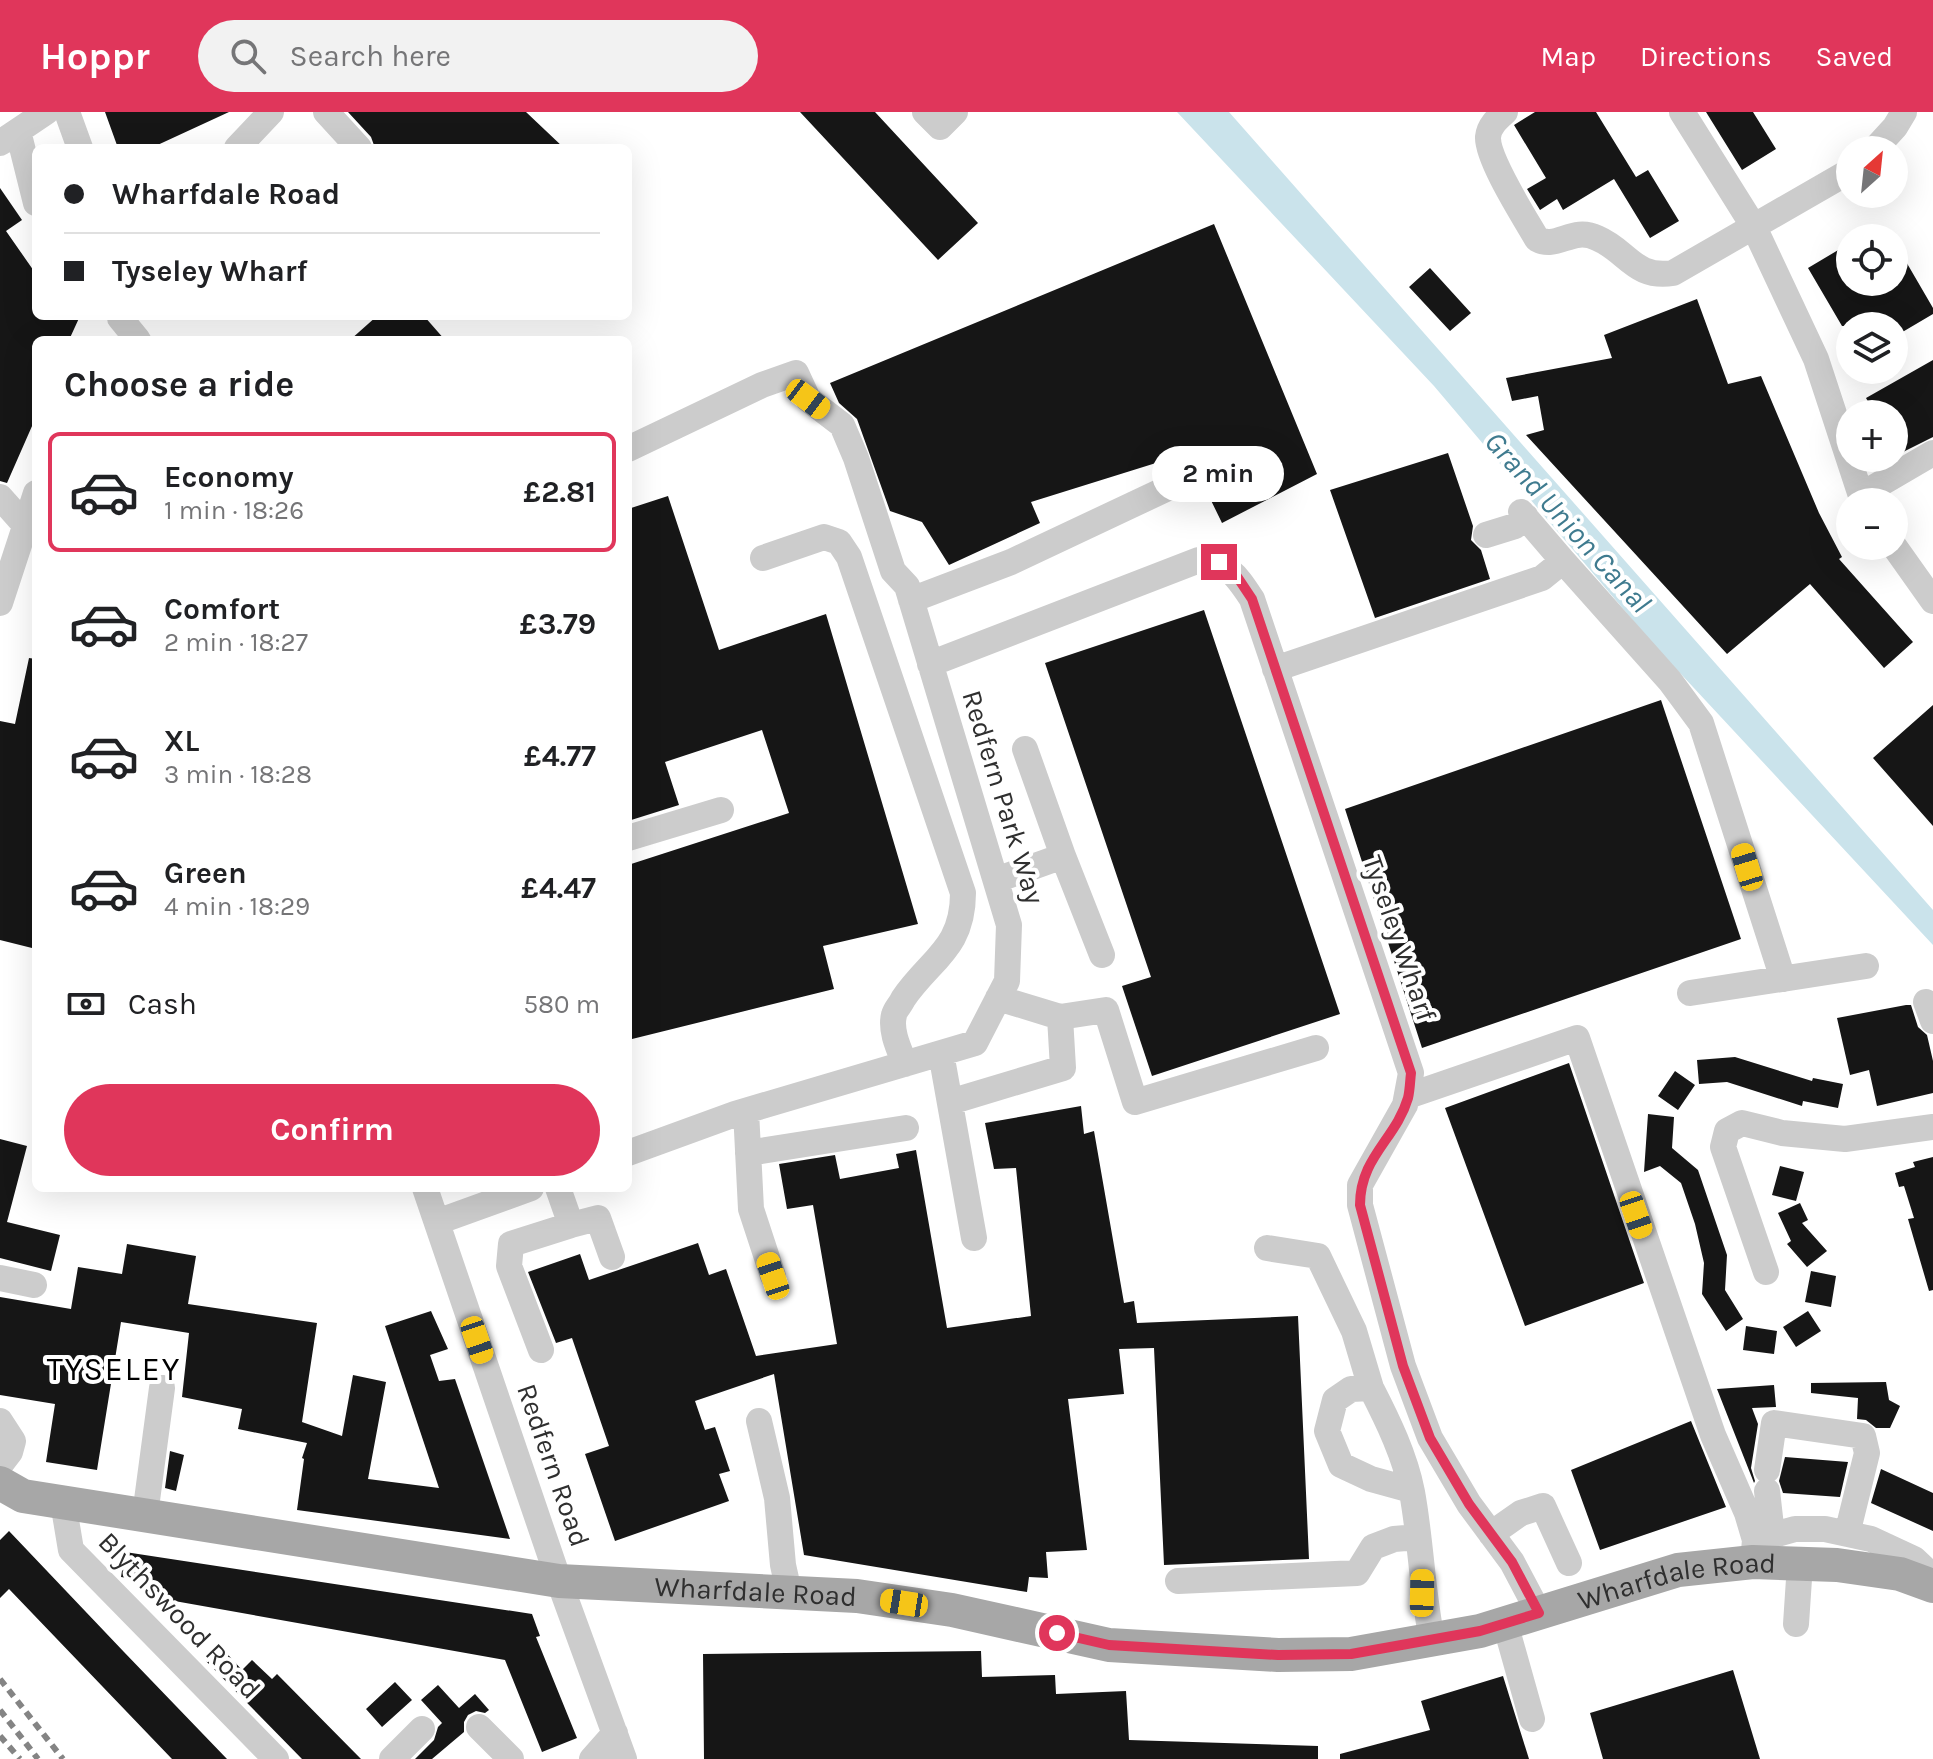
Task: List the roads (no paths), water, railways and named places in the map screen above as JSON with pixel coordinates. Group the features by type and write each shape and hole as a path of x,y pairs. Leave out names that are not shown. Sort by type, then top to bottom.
{"main road":[{"name":"Wharfdale Road","path":"0,1483 23,1496 559,1581 857,1596 952,1610 1109,1645 1278,1655 1351,1654 1480,1631 1760,1546 1800,1564 1837,1565 1900,1574 1933,1586"}],"street":[{"path":"32,193 9,137 46,112"},
{"path":"67,112 79,144"},
{"path":"241,144 271,112"},
{"path":"326,112 355,144"},
{"path":"925,112 940,127 955,112"},
{"path":"1505,112 1494,122 1488,137 1493,159 1537,239 1544,243 1573,234 1598,238 1636,266 1656,275 1673,273 1836,179"},
{"path":"1682,112 1754,227 1816,359 1858,488"},
{"path":"1887,136 1904,112"},
{"name":"Redfern Park Way","path":"632,447 762,385 796,373 808,399 842,425 893,571 909,593 1009,925 1007,981 975,1043 746,1111 632,1152"},
{"path":"1880,488 1933,453"},
{"path":"862,596 909,593 1011,562 1168,488"},
{"path":"0,497 25,525"},
{"path":"0,603 7,554 25,525 32,505"},
{"path":"1486,535 1515,526 1524,515 1670,681 1701,723 1783,979"},
{"path":"763,558 824,537 839,542 849,557 963,893 963,916 953,939 910,989 894,1014 895,1039 905,1064"},
{"name":"Tyseley Wharf","path":"930,664 1199,560 1219,562 1236,575 1252,599 1411,1073 1408,1096"},
{"path":"1904,560 1933,600"},
{"path":"1275,669 1542,578 1563,561"},
{"path":"1025,749 1102,955"},
{"path":"632,837 721,810"},
{"path":"996,880 1063,856"},
{"path":"1690,993 1866,966"},
{"path":"998,998 1060,1017 1106,1010 1135,1102 1316,1048"},
{"path":"950,1102 1063,1068 1060,1017"},
{"path":"1539,1613 1512,1562 1469,1504 1430,1438 1403,1366 1360,1205 1360,1185 1408,1096 1577,1038 1675,1330 1713,1435 1760,1546"},
{"path":"941,1053 974,1238"},
{"path":"746,1111 751,1209 773,1276"},
{"path":"1766,1272 1723,1147 1727,1131 1742,1123 1782,1133 1845,1139 1933,1127"},
{"path":"748,1153 906,1128"},
{"name":"Redfern Road","path":"426,1192 559,1581 624,1759"},
{"path":"437,1222 520,1192"},
{"path":"559,1192 571,1225"},
{"path":"541,1350 509,1266 511,1244 598,1218 612,1257"},
{"path":"1267,1248 1318,1256 1354,1331 1371,1388 1392,1429 1411,1490 1422,1593 1432,1640"},
{"path":"0,1278 34,1285"},
{"path":"145,1515 162,1388"},
{"path":"1371,1388 1351,1389 1335,1400 1327,1431 1341,1465 1371,1479 1411,1490"},
{"path":"0,1421 13,1441 10,1452 0,1465"},
{"path":"759,1421 777,1498 783,1565 789,1592"},
{"path":"1760,1546 1774,1423 1863,1436 1867,1453 1847,1534"},
{"name":"Blythswood Road","path":"63,1502 71,1550 276,1759"},
{"path":"1491,1534 1521,1513 1543,1506 1569,1563"},
{"name":"Wharfdale Road","path":"1760,1546 1795,1529 1825,1529 1871,1539 1914,1559 1933,1577"},
{"path":"1178,1581 1357,1573 1373,1547 1394,1539 1418,1537"},
{"path":"1796,1624 1800,1564"},
{"path":"1505,1623 1532,1719"},
{"path":"479,1727 511,1759"},
{"path":"392,1759 422,1729"},
{"path":"592,1759 615,1733"}],"water":[{"name":"Grand Union Canal","path":"1177,112 1229,112 1933,910 1933,945 1653,644 1434,386"}],"railway":[{"path":"0,1679 63,1759"},
{"path":"0,1710 38,1759"},
{"path":"0,1736 20,1759"}],"district":[{"name":"TYSELEY","path":"114,1369"}]}
